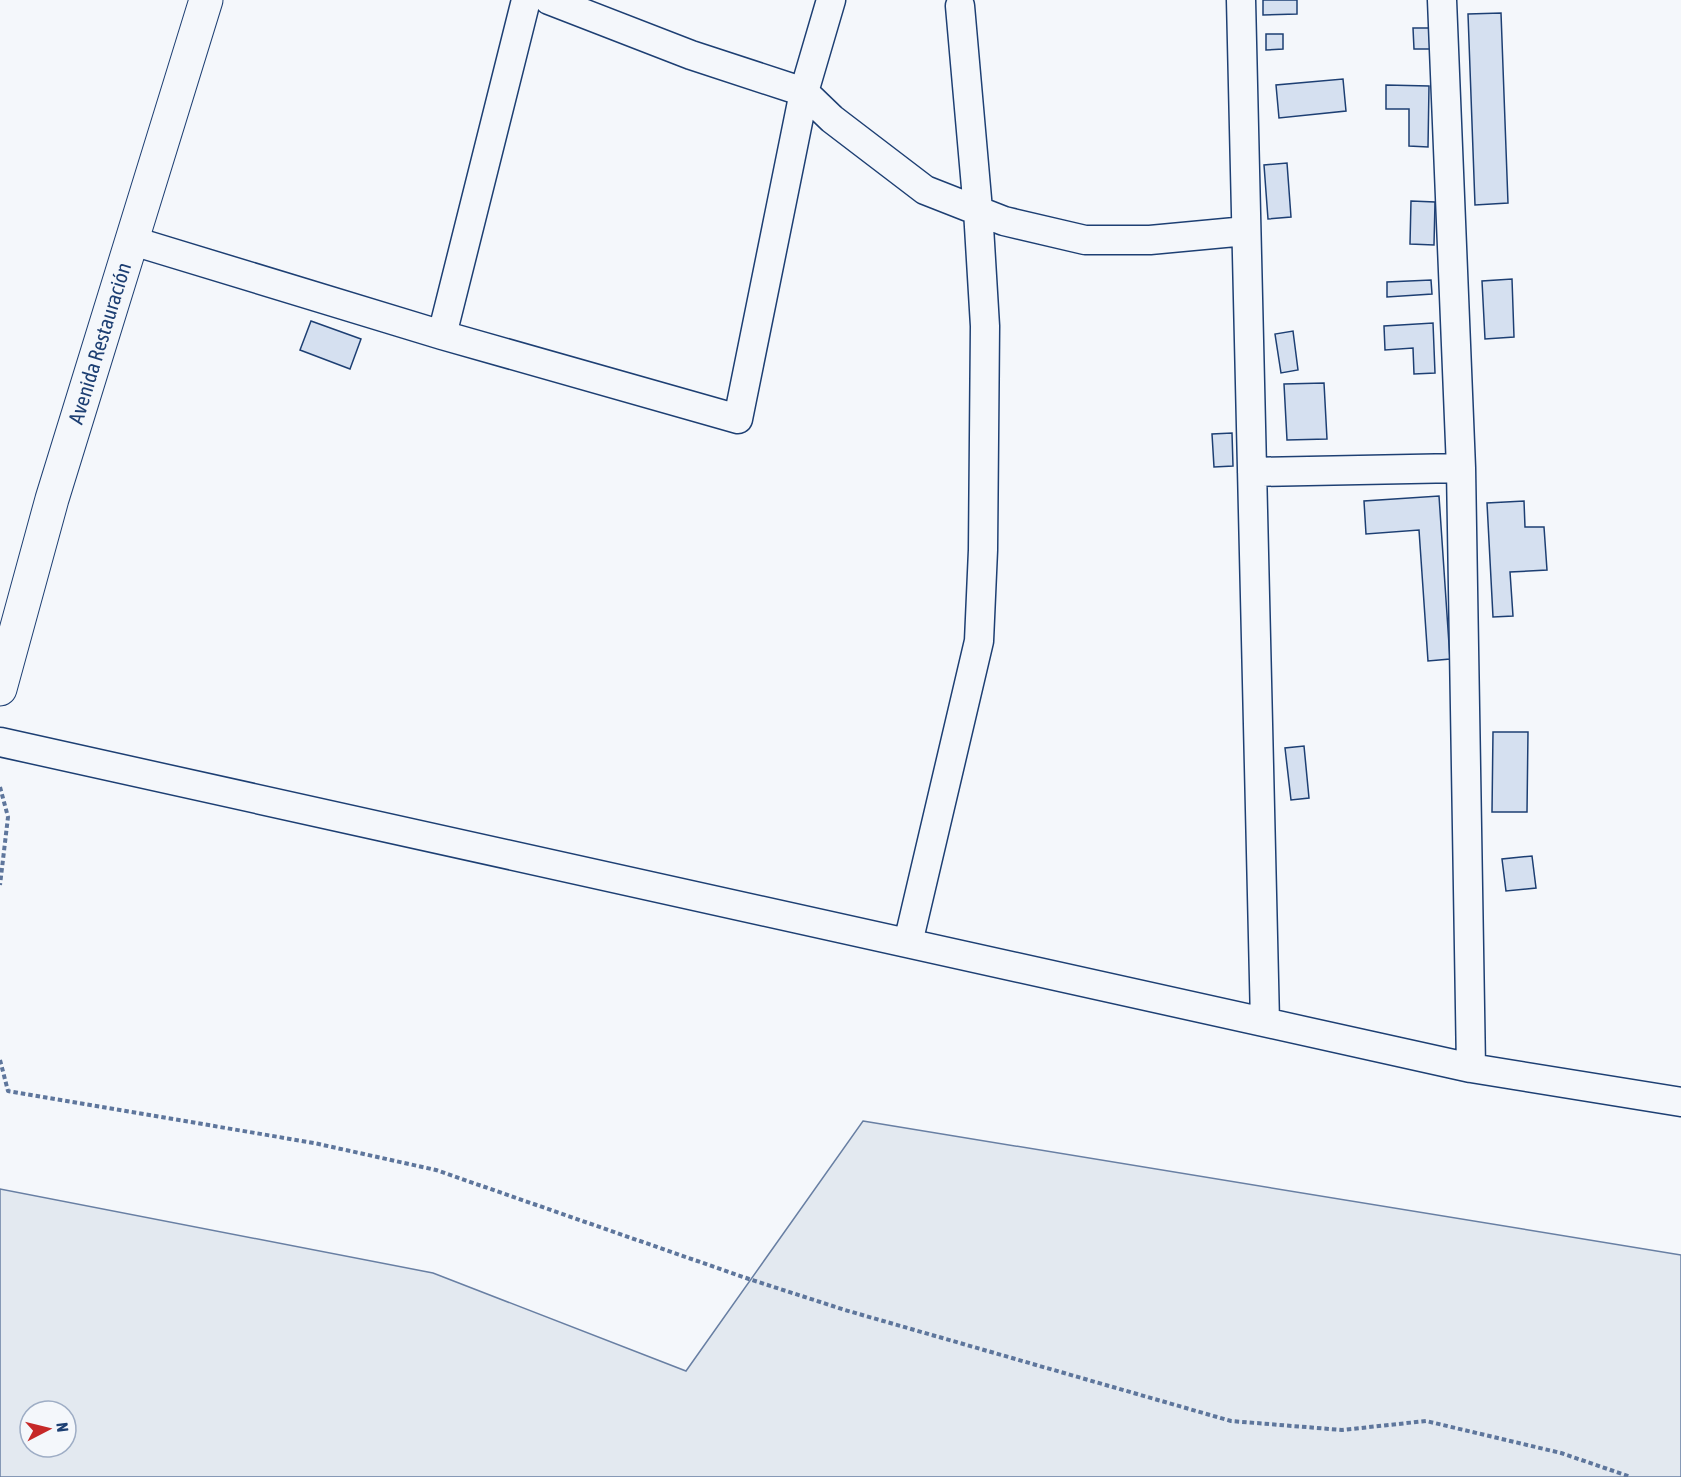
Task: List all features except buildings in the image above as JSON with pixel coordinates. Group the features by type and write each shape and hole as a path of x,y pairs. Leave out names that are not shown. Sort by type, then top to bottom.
{"street":[{"name":"Avenida Restauración","path":"0,690 52,499 206,0"},
{"path":"442,335 526,0"},
{"path":"549,0 691,55 804,92 832,118 925,190 1004,221 1085,240 1150,240 1203,233 1246,231"},
{"path":"133,241 442,335 738,419 804,92 831,0"},
{"path":"1241,0 1265,1022"},
{"path":"1442,0 1461,468 1471,1068"},
{"path":"908,943 979,641 983,550 985,326 978,210 960,6"},
{"path":"1252,472 1461,468"},
{"path":"0,741 1471,1068 1681,1102"}],"path":[{"path":"0,787 8,817 0,885"},
{"path":"0,1060 8,1091 314,1143 436,1170 749,1279 1231,1421 1342,1430 1426,1420 1561,1454 1631,1477"}],"shaded area":[{"path":"863,1121 1681,1255 1681,1477 0,1477 0,1189 433,1273 686,1371"}]}
